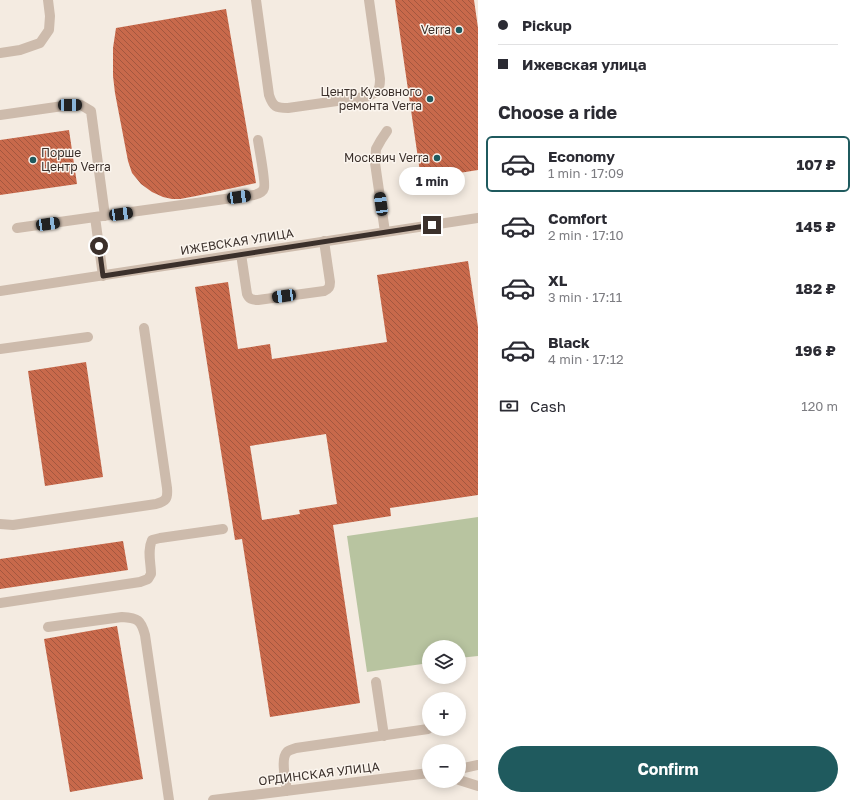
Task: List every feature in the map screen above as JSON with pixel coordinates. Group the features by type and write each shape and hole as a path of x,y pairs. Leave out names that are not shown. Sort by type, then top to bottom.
{"street":[{"path":"0,53 20,50 40,43 48,30 50,16 48,0"},
{"path":"256,0 272,103 278,108 288,108 365,97 376,93 380,87 380,79 369,0"},
{"path":"0,115 70,105 82,105 90,111 105,216"},
{"path":"385,232 375,163 376,150 380,140 387,132"},
{"path":"17,228 254,195 261,192 264,188 258,140"},
{"path":"95,217 103,276"},
{"name":"ИЖЕВСКАЯ УЛИЦА","path":"0,291 478,218"},
{"path":"241,254 247,294 248,298 252,300 324,291 330,286 324,241"},
{"path":"0,524 13,525 164,502 168,496 168,488 144,328"},
{"path":"0,349 88,337"},
{"path":"0,603 140,582 148,579 151,574 149,546 152,540 223,529"},
{"path":"48,628 122,617 134,617 142,625 145,635 169,800"},
{"path":"376,682 384,736"},
{"path":"287,791 283,764 284,756 287,752 296,748 422,730"},
{"path":"466,768 478,765"},
{"name":"ОРДИНСКАЯ УЛИЦА","path":"213,800 422,774"},
{"path":"466,782 478,786"}],"green space":[{"path":"478,517 478,656 466,657 466,640 422,640 422,664 367,672 347,536"}],"building":[{"path":"395,0 474,0 478,28 478,170 421,179"},
{"path":"226,9 256,183 180,199 163,197 152,192 141,184 132,173 128,161 113,76 113,48 116,28"},
{"path":"69,130 77,184 0,195 0,140"},
{"path":"468,261 478,327 478,495 390,508 391,516 333,525 360,703 270,717 242,539 235,540 195,287 228,282 238,349 270,344 272,359 387,342 377,275","holes":["326,434 337,504 299,510 300,514 262,520 250,446"]},
{"path":"86,362 103,477 45,486 28,371"},
{"path":"123,541 128,570 0,589 0,559"},
{"path":"117,626 143,779 70,792 44,639"}],"place":[{"name":"Verra","path":"459,30"},
{"name":"Центр Кузовного ремонта Verra","path":"430,99"},
{"name":"Москвич Verra","path":"437,158"},
{"name":"Порше Центр Verra","path":"33,160"}],"route":[{"path":"99,246 103,276 432,225"}]}
